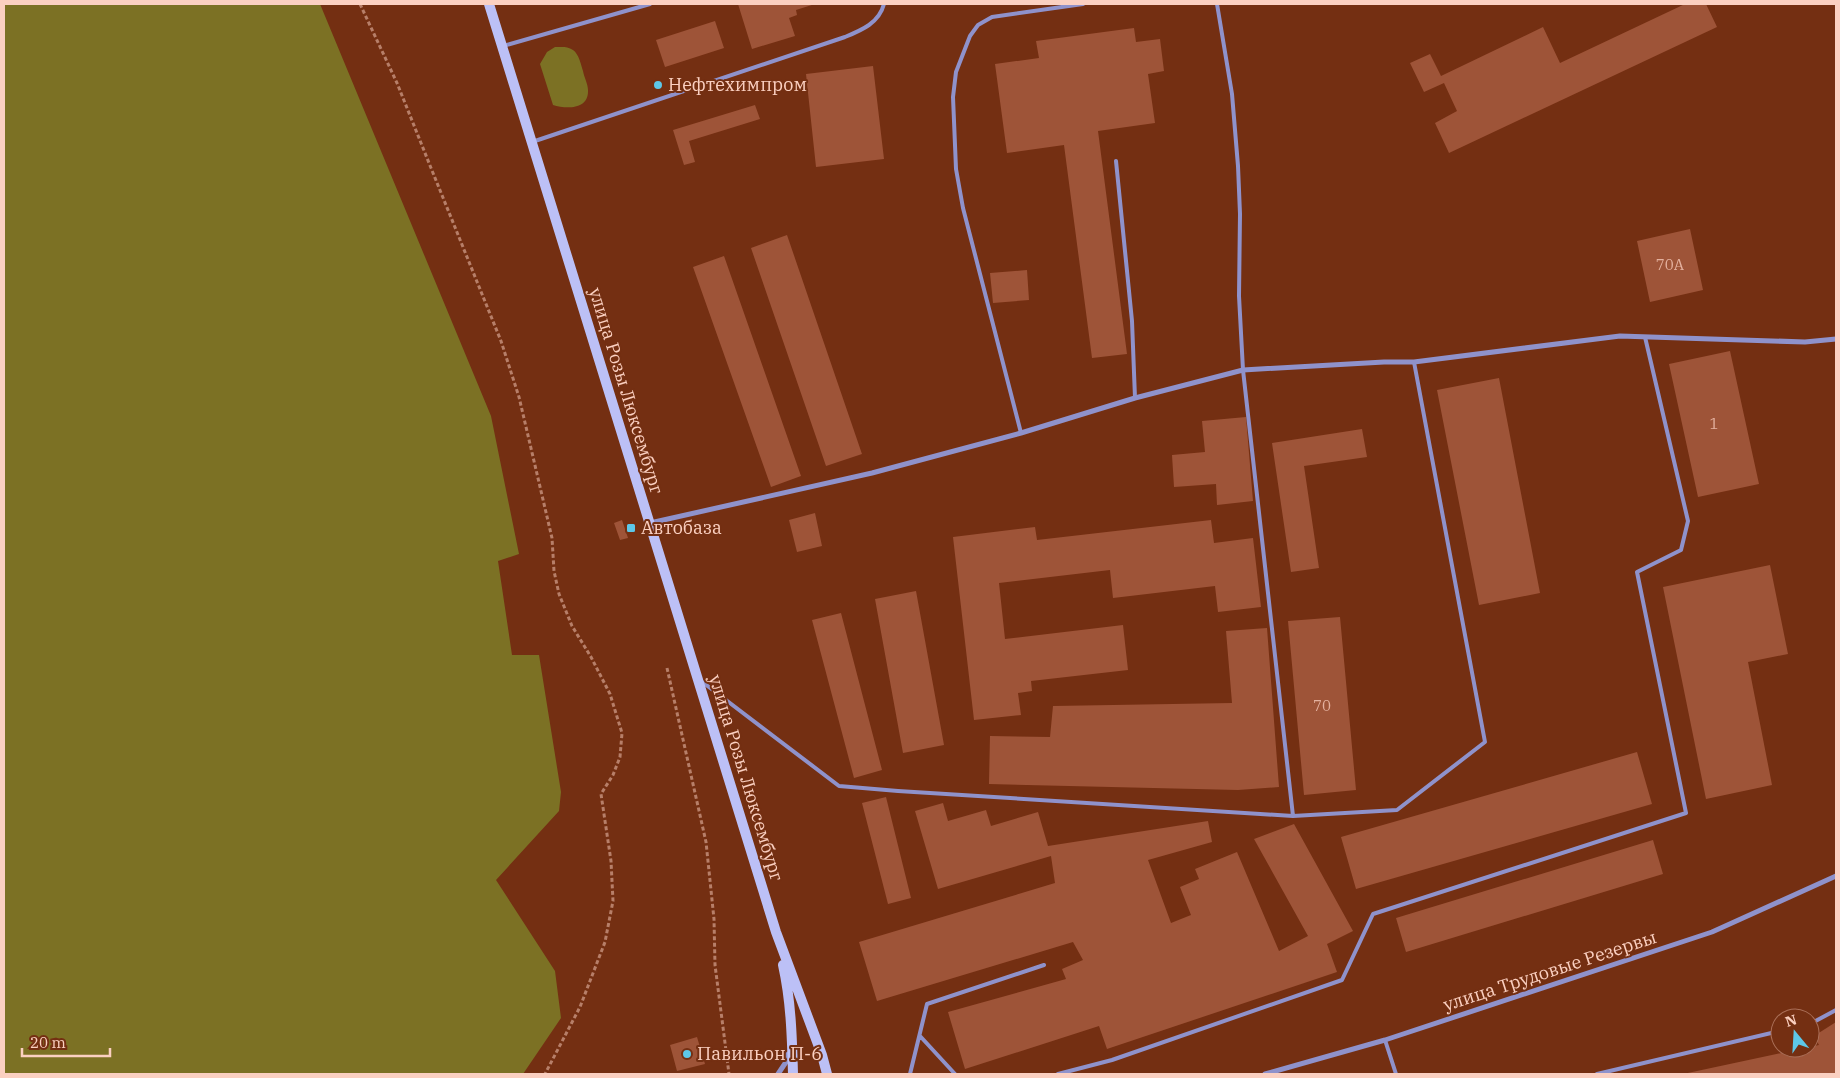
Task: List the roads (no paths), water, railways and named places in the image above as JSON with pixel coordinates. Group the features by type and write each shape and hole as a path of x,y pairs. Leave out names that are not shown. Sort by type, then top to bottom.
{"street":[{"name":"улица Розы Люксембург","path":"489,4 776,932 822,1055 827,1074"},
{"path":"650,523 872,473 1021,433 1135,398 1243,370 1414,362 1620,336 1805,342 1836,339"},
{"name":"улица Трудовые Резервы","path":"1266,1074 1385,1040 1712,932 1836,876"},
{"name":"улица Розы Люксембург","path":"776,932 787,983 792,1031 793,1074"},
{"path":"778,1074 788,1059 792,1031"}],"lane":[{"path":"502,46 650,4"},
{"path":"532,142 845,37 870,25 878,17 884,4"},
{"path":"1021,433 963,208 956,169 953,97 956,72 970,36 978,25 992,17 1083,4"},
{"path":"1217,4 1232,94 1238,166 1240,214 1239,296 1243,370 1293,816"},
{"path":"1116,161 1132,321 1135,398"},
{"path":"1058,1074 1112,1060 1342,980 1373,914 1686,812 1637,572 1680,550 1688,521 1645,337"},
{"path":"698,678 839,786 898,792 1293,816 1397,810 1485,742 1414,362"},
{"path":"910,1074 927,1004 1044,965"},
{"path":"1820,1019 1836,1010"},
{"path":"1596,1074 1770,1033"},
{"path":"920,1036 955,1074"},
{"path":"1385,1040 1396,1074"}],"place":[{"name":"Нефтехимпром","path":"658,85"},
{"name":"Автобаза","path":"631,528"},
{"name":"Павильон П-6","path":"687,1054"}]}
